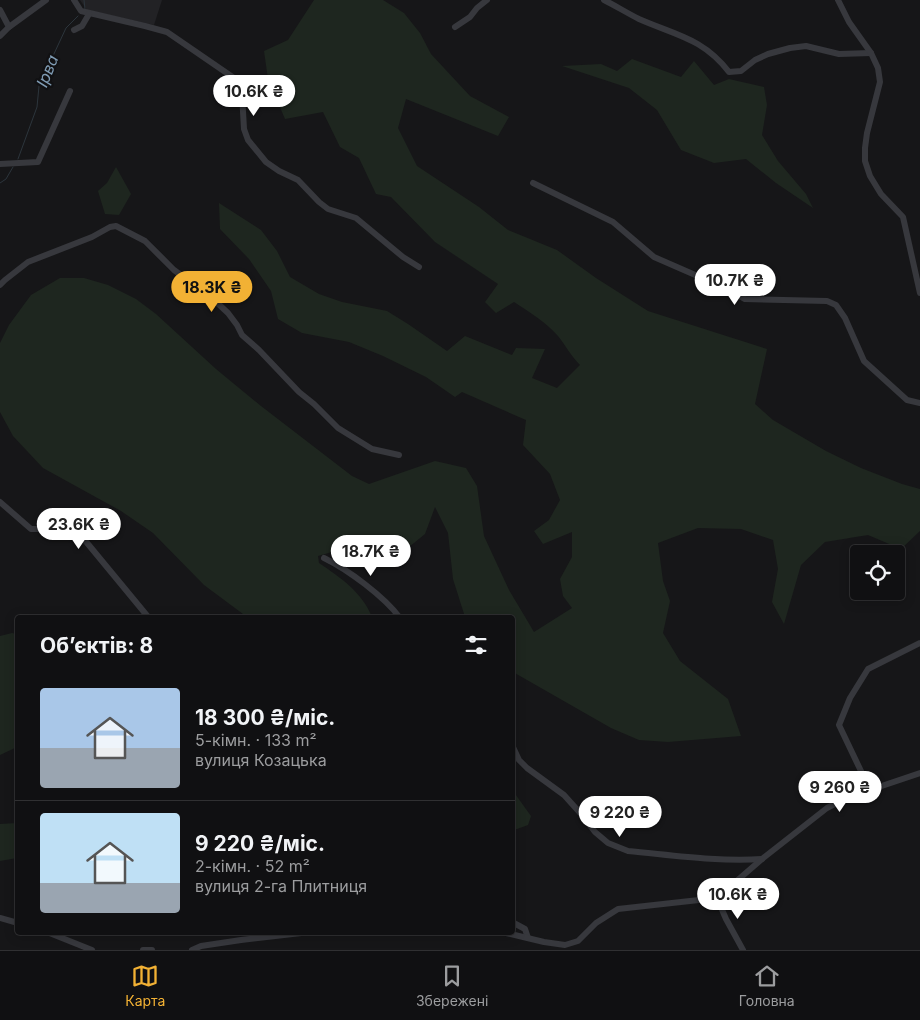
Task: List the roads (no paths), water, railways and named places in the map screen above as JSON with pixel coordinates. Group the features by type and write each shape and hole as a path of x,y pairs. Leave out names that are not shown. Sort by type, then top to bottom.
{"street":[{"path":"0,36 9,27 46,0"},
{"path":"74,0 82,11 89,14 167,32 234,78 239,82 242,94 246,135 266,162 298,180 328,209 356,218 419,267"},
{"path":"455,27 470,17 487,0"},
{"path":"604,0 711,52 719,58 729,72 741,71 755,60 790,48 806,46 839,54 871,53"},
{"path":"838,0 849,22 871,53 878,68 880,82 867,133 866,161 870,176 881,194 903,217 920,293"},
{"path":"0,10 9,27"},
{"path":"74,30 82,26 89,14"},
{"path":"0,164 38,162 70,91"},
{"path":"533,182 612,222 654,258 725,288 744,299 827,301 836,304 845,318 864,361 907,400 920,403"},
{"path":"0,285 28,262 116,226 145,241 174,270 212,298 228,313 242,335 338,428 372,449 399,455"},
{"path":"0,502 31,529 45,529 83,538 146,615"},
{"path":"324,558 347,572 386,603 397,615"},
{"path":"870,790 839,724 850,698 868,669 920,643"},
{"path":"515,752 518,760 527,768 564,795 595,832 608,844 628,851 736,860 762,859"},
{"path":"515,935 565,945 578,941 596,923 618,909 717,898 762,859 827,808 846,798 920,773"},
{"path":"717,898 726,920 743,950"},
{"path":"0,918 15,922"},
{"path":"515,924 525,929 528,938"},
{"path":"54,935 92,950"},
{"path":"192,950 201,946 284,935"},
{"path":"143,950 152,950"}],"waterway":[{"name":"Ірва","path":"84,0 85,9"},
{"name":"Ірва","path":"18,159 37,107 39,86 66,28 78,16"},
{"name":"Ірва","path":"0,183 6,179 13,167"}]}
